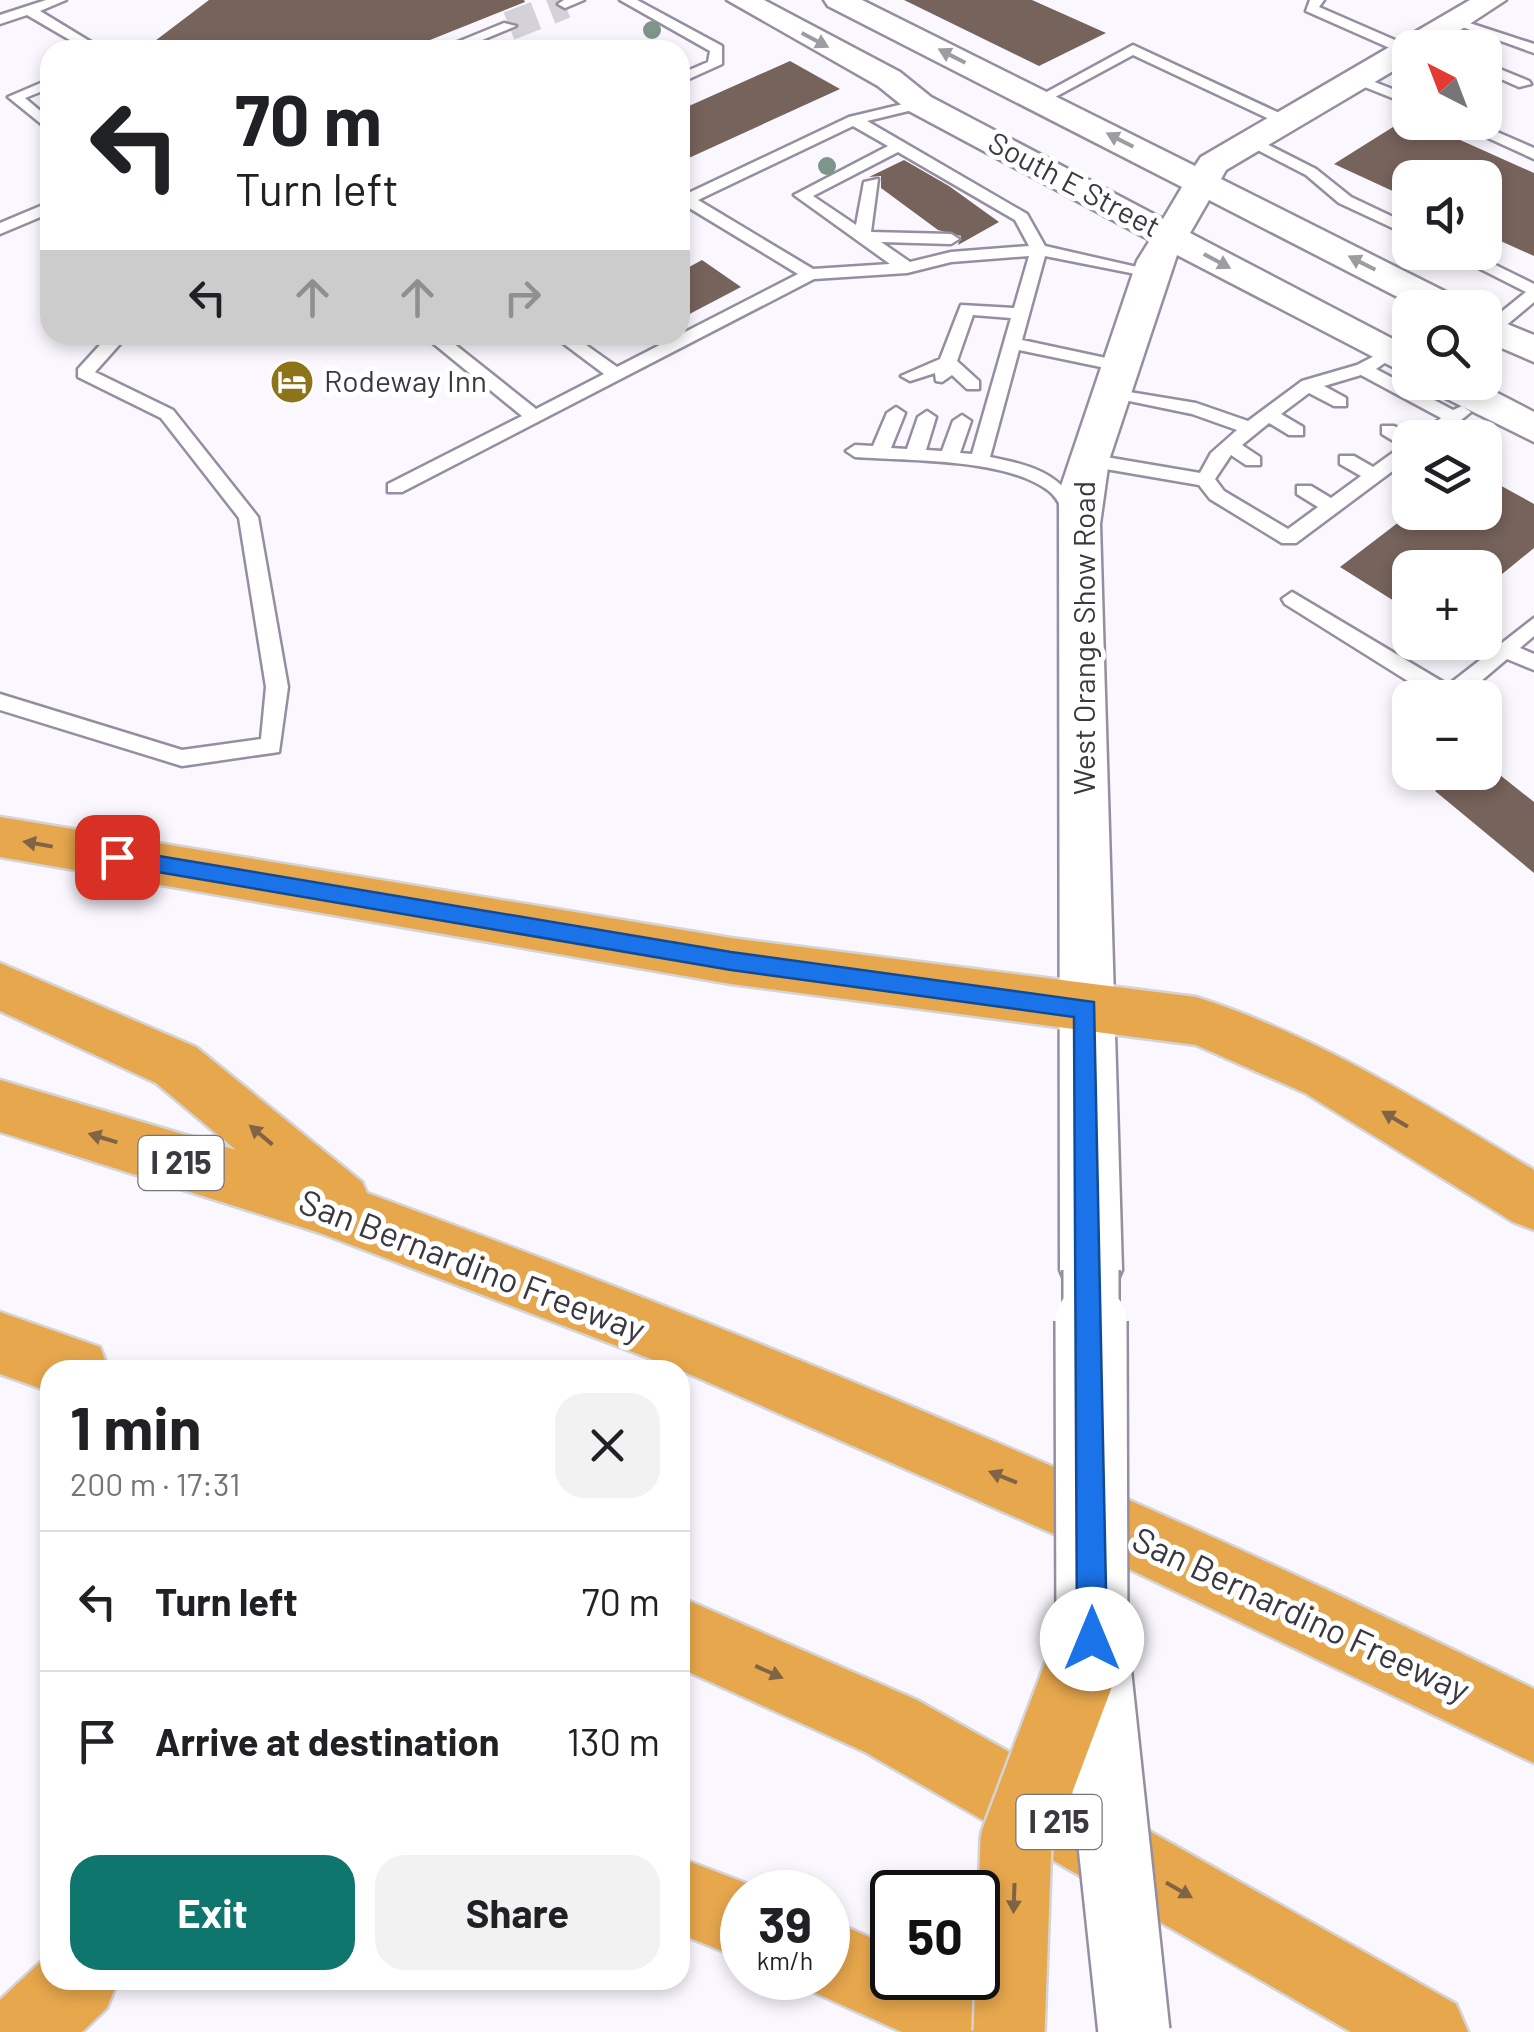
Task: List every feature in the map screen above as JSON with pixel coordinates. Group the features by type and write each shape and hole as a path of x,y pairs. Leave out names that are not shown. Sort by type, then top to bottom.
{"highway":[{"path":"0,837 731,961 1196,1022 1236,1031 1304,1064 1534,1202"},
{"path":"0,986 176,1065 363,1220"},
{"name":"San Bernardino Freeway","path":"0,1106 363,1220 1036,1490 1534,1727"},
{"path":"0,1343 48,1360"},
{"name":"I 215","path":"690,1636 891,1726 1428,2032"},
{"path":"1009,2032 1016,1841 1092,1639"},
{"path":"690,1900 720,1911"},
{"path":"850,1968 992,2032"},
{"path":"24,2032 68,1990"}],"main road":[{"name":"South E Street","path":"742,0 890,78 920,104 1168,234 1388,362"},
{"name":"South E Street","path":"840,0 1414,290"},
{"name":"West Orange Show Road","path":"1441,30 1490,0"},
{"name":"West Orange Show Road","path":"1134,2032 1092,1639 1080,492 1152,272 1168,234 1200,181 1213,164 1392,60"},
{"path":"1502,334 1534,350"},
{"path":"1459,400 1534,429"}],"lane":[{"path":"0,20 59,0"},
{"path":"627,0 717,50 715,64 690,75"},
{"path":"1310,4 1392,36"},
{"path":"28,10 80,40"},
{"path":"1456,20 1534,49"},
{"path":"472,40 510,26"},
{"path":"1039,100 1133,50 1285,121"},
{"path":"1502,74 1524,84"},
{"path":"1357,78 1392,93"},
{"path":"8,100 40,87"},
{"path":"8,100 40,121"},
{"path":"690,199 854,120 920,104"},
{"path":"854,120 999,212 1021,217 1040,250 979,464"},
{"path":"1502,140 1534,154"},
{"path":"1251,141 1311,172 1345,200 1392,222"},
{"path":"899,146 802,195 907,268"},
{"path":"862,237 872,182"},
{"path":"862,237 888,194"},
{"path":"690,205 810,274"},
{"path":"0,229 40,211"},
{"path":"862,237 933,227"},
{"path":"862,237 951,240"},
{"path":"690,336 810,274 907,268 951,258 1040,250 1152,272"},
{"path":"1491,270 1534,292 1502,316"},
{"path":"944,371 967,309 1020,314"},
{"path":"1012,343 1250,428"},
{"path":"0,702 182,758 271,746 277,687 248,516 167,414 84,373 110,345"},
{"path":"445,345 535,417"},
{"path":"575,345 616,375"},
{"path":"395,488 674,345"},
{"path":"1205,480 1218,458 1250,428 1308,385 1388,362"},
{"path":"910,376 944,371 973,385"},
{"path":"1308,385 1340,402"},
{"path":"1442,420 1459,400"},
{"path":"879,453 896,413"},
{"path":"1267,414 1296,431"},
{"path":"914,457 927,417"},
{"path":"948,460 962,421"},
{"path":"1388,430 1392,433"},
{"path":"1231,447 1254,461"},
{"path":"855,451 979,464 1036,476 1060,489 1079,524"},
{"path":"1088,460 1205,480 1217,495 1289,538 1392,460"},
{"path":"1346,460 1374,475"},
{"path":"1304,490 1331,506"},
{"path":"1292,599 1449,696 1534,625"},
{"path":"1504,650 1534,662"}],"building":[{"path":"209,0 525,2 430,40 156,40"},
{"path":"904,0 1032,0 1106,33 1039,66"},
{"path":"790,61 840,89 690,157 690,106"},
{"path":"1392,128 1392,140 1460,140 1534,173 1534,256 1502,242 1502,160 1392,160 1392,191 1334,164"},
{"path":"904,160 999,222 958,245 961,236 938,230 881,188 881,176 869,177"},
{"path":"702,260 741,287 690,314 690,267"},
{"path":"1502,486 1534,504 1534,548 1502,574 1502,550 1392,550 1392,600 1340,567 1392,527 1502,530"},
{"path":"1502,777 1534,802 1534,873 1435,791 1502,790"}],"tunnel":[{"path":"509,26 565,4"}],"place":[{"name":"Rodeway Inn","path":"292,382"}],"route":[{"path":"117,857 731,961 1086,1008 1092,1639"}]}
